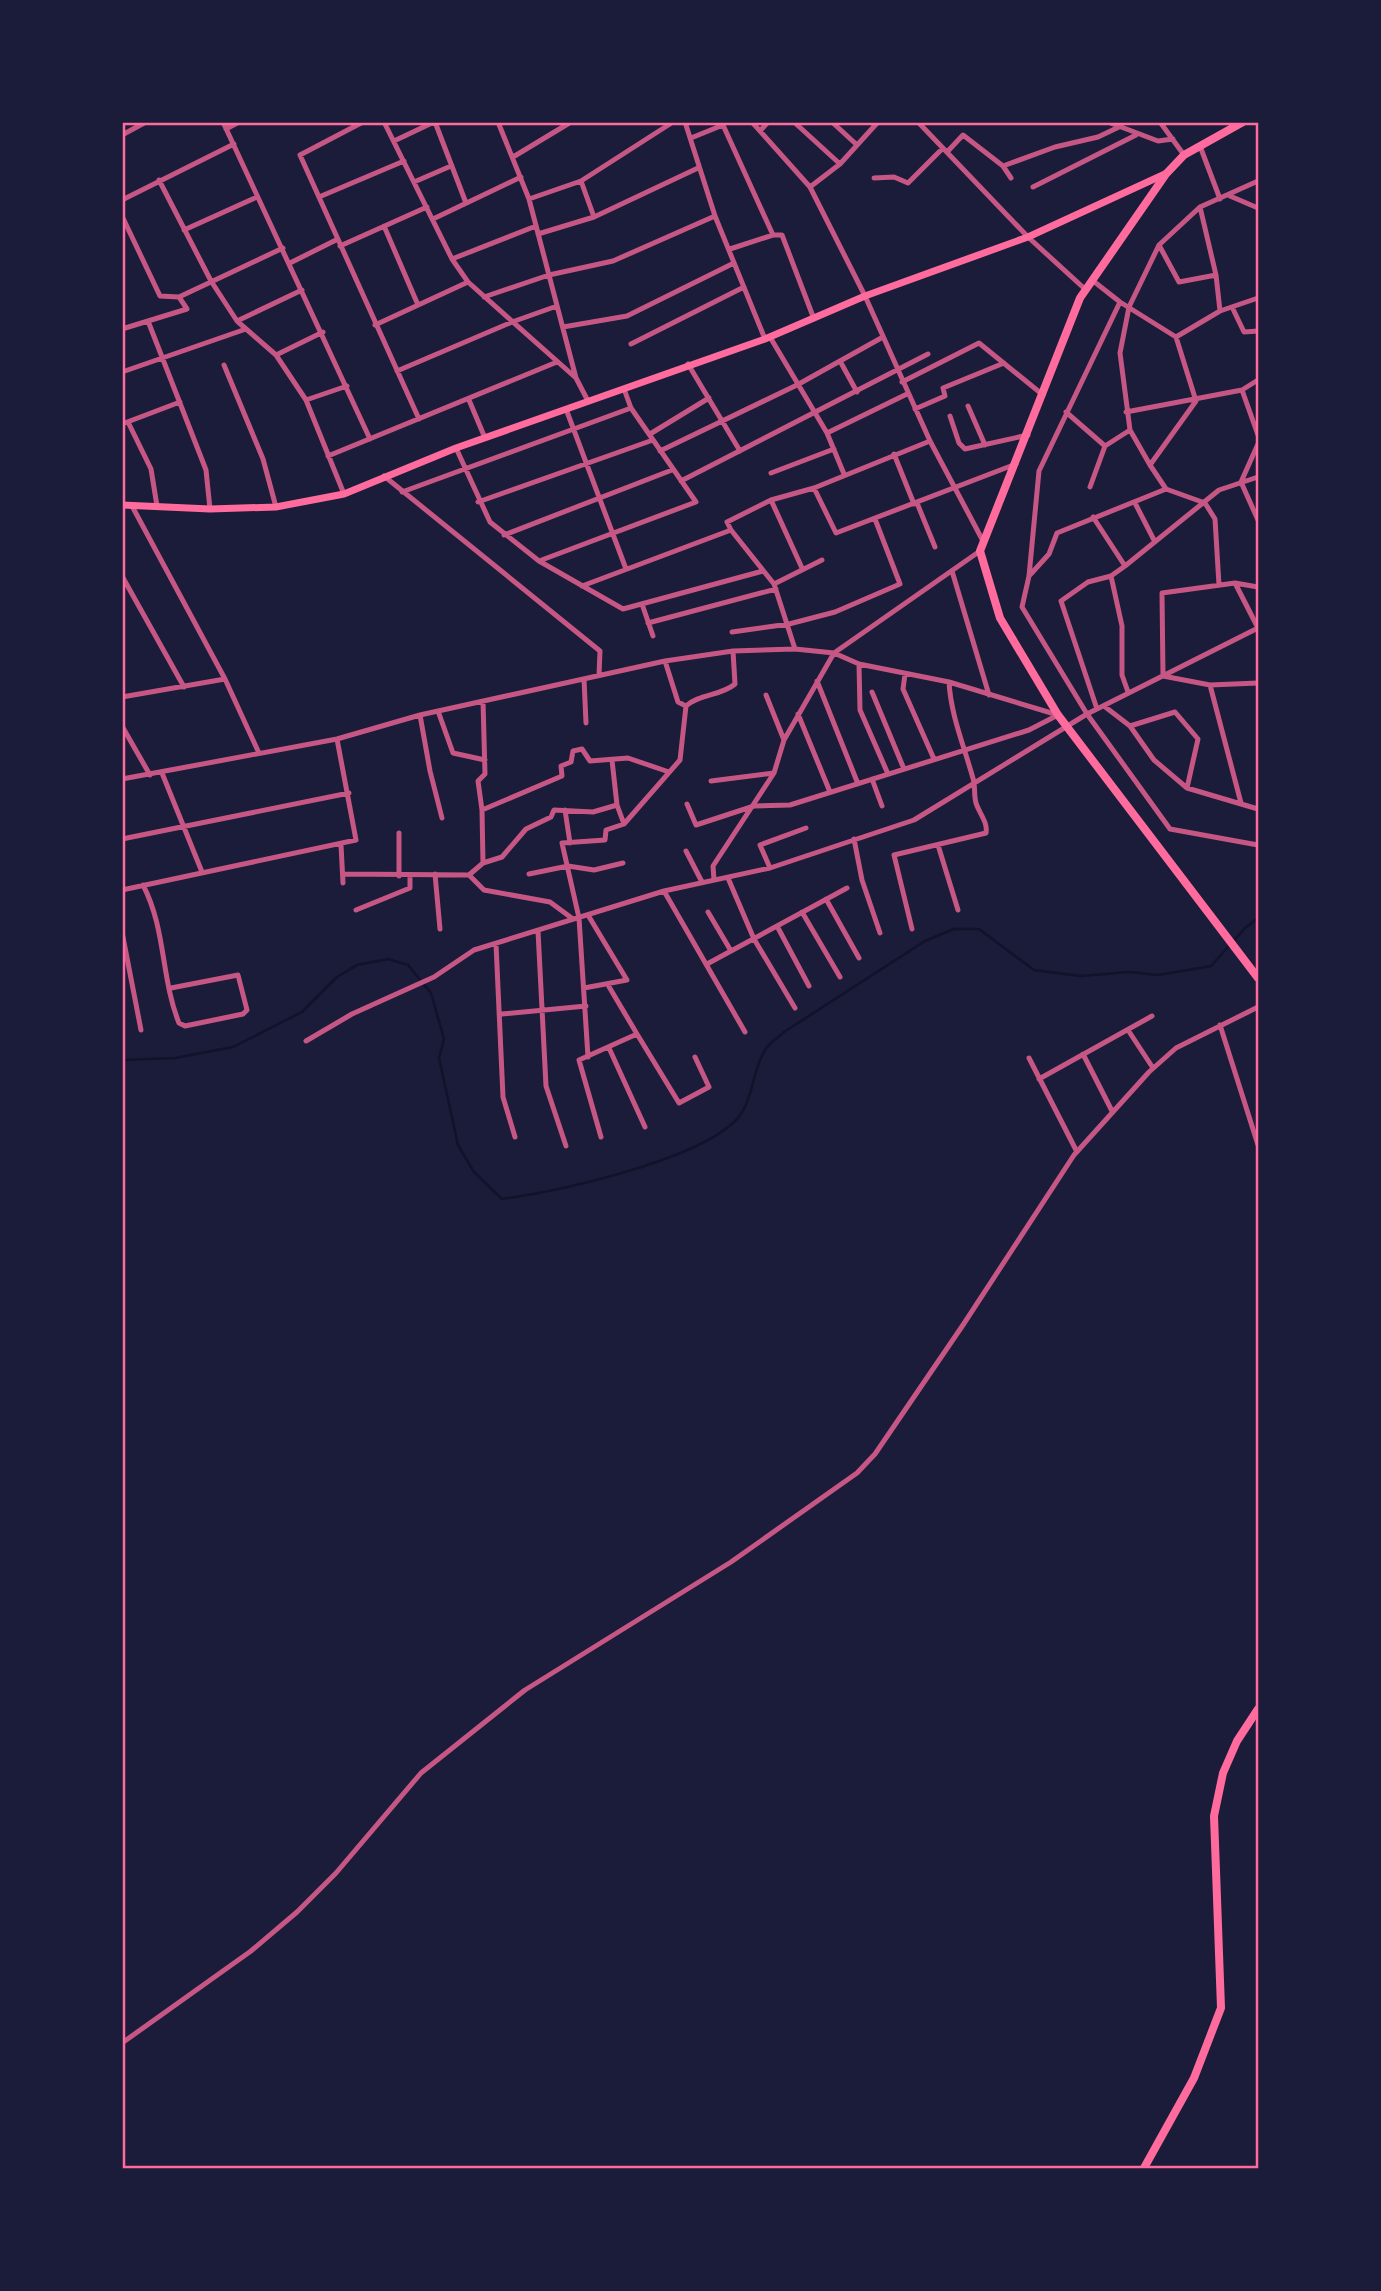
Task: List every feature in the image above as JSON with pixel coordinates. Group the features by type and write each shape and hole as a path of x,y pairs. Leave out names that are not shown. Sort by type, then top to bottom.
{"main road":[{"path":"1243,122 1184,155 1166,174 1092,280 980,551 1000,618 1058,715 1258,978"},
{"path":"122,506 276,508 344,494 456,448 767,338 865,296 1028,237 1166,174"},
{"path":"1144,2168 1194,2078 1221,2008 1214,1816 1223,1773 1237,1741 1258,1709"}],"street":[{"path":"127,122 131,130"},
{"path":"122,135 146,122"},
{"path":"239,122 225,126 323,332 370,439"},
{"path":"363,122 300,155 374,325 419,419"},
{"path":"384,122 452,259 468,282 576,378"},
{"path":"394,141 434,122 466,203"},
{"path":"498,122 529,199 576,378 588,401"},
{"path":"513,158 561,125 571,122"},
{"path":"529,199 581,181 673,122"},
{"path":"685,122 715,216 767,338 827,433 845,474"},
{"path":"752,122 810,187 865,296 907,394 983,541"},
{"path":"760,131 768,122"},
{"path":"794,122 840,164"},
{"path":"832,122 858,145"},
{"path":"810,187 840,164 878,122"},
{"path":"918,122 1028,237 1086,290"},
{"path":"1108,122 1136,135 1158,141 1173,139"},
{"path":"1160,122 1184,155"},
{"path":"691,138 723,125 773,235"},
{"path":"1003,166 1055,147 1098,137 1119,127"},
{"path":"874,178 894,177 908,183 963,135 1003,166 1011,178"},
{"path":"1033,187 1136,135"},
{"path":"122,200 234,144"},
{"path":"1200,146 1220,199"},
{"path":"319,197 404,160"},
{"path":"414,182 451,166"},
{"path":"538,234 594,217 698,168"},
{"path":"433,219 521,177"},
{"path":"159,180 211,281 237,321 276,355 306,400 344,494"},
{"path":"581,181 594,217"},
{"path":"1219,585 1217,524 1205,503 1166,489 1150,465 1130,430 1119,353 1129,307 1159,245 1200,206 1230,196 1258,181"},
{"path":"1230,196 1258,208"},
{"path":"184,230 257,197"},
{"path":"1200,206 1216,275 1220,312"},
{"path":"290,263 427,207"},
{"path":"122,216 160,296 179,297 283,248"},
{"path":"484,297 549,275 613,261 715,216"},
{"path":"384,226 418,305"},
{"path":"452,259 536,226"},
{"path":"730,249 773,235 782,235 814,319"},
{"path":"1159,245 1179,282 1216,275"},
{"path":"563,327 627,316 734,264"},
{"path":"1092,280 1120,302 1175,337 1196,401"},
{"path":"374,325 468,282"},
{"path":"631,344 744,287"},
{"path":"237,321 302,290"},
{"path":"122,329 187,309 179,297"},
{"path":"1175,337 1220,312 1258,298"},
{"path":"1120,302 1038,471 1029,576 1022,607 1087,714 1170,830 1258,845"},
{"path":"397,372 512,322 557,306"},
{"path":"1233,309 1244,332 1258,331"},
{"path":"148,321 206,470 210,509"},
{"path":"122,372 246,329"},
{"path":"276,355 323,332"},
{"path":"660,451 723,418 797,385 883,337"},
{"path":"902,383 979,342 1043,395"},
{"path":"681,481 928,354"},
{"path":"840,361 857,391"},
{"path":"328,456 557,362"},
{"path":"915,409 946,396 943,388 1004,363"},
{"path":"224,365 264,459 276,508"},
{"path":"688,365 723,418 740,451"},
{"path":"1126,412 1196,401 1242,390 1258,380"},
{"path":"306,400 347,386"},
{"path":"539,561 696,502 631,408 624,389"},
{"path":"1242,390 1258,435"},
{"path":"827,433 907,394"},
{"path":"478,502 651,437 709,397"},
{"path":"469,400 485,438"},
{"path":"1150,465 1196,401"},
{"path":"157,506 151,469 125,423 180,402"},
{"path":"968,406 985,446"},
{"path":"402,492 631,408"},
{"path":"566,409 626,569"},
{"path":"1066,412 1105,446"},
{"path":"950,416 962,448 985,446 1028,435"},
{"path":"1090,487 1105,446 1130,430"},
{"path":"795,649 775,586 727,522 771,499 814,488 930,441"},
{"path":"1258,443 1241,482 1258,520"},
{"path":"456,448 478,502 490,522 539,561 623,610 763,570"},
{"path":"771,473 834,449"},
{"path":"894,454 935,547"},
{"path":"814,488 836,533 1017,464"},
{"path":"504,535 598,496 673,470"},
{"path":"384,476 600,651 599,676"},
{"path":"1097,709 1061,601 1088,582 1111,576 1219,490 1258,477"},
{"path":"1029,576 1049,554 1057,533 1166,489"},
{"path":"771,499 802,568"},
{"path":"1135,503 1155,542"},
{"path":"132,506 225,679 258,751"},
{"path":"1093,517 1125,566"},
{"path":"732,632 789,624 835,612 900,584 875,519"},
{"path":"582,586 731,530"},
{"path":"714,880 713,866 774,773 784,740 834,653 980,551"},
{"path":"648,623 775,586 802,568 822,560"},
{"path":"952,571 989,695"},
{"path":"122,576 184,687"},
{"path":"1111,576 1122,626 1122,674 1128,692"},
{"path":"306,1041 352,1014 431,978 474,950 664,891 770,868 914,820 975,786 1087,714 1258,628 1235,583"},
{"path":"1163,676 1162,593 1235,583 1258,587"},
{"path":"642,604 653,636"},
{"path":"122,779 162,773 258,751 337,739 438,711 665,661 733,650 795,649 834,653 859,664 949,682 1058,715"},
{"path":"588,1057 586,1006 576,919 562,843 605,840 606,830 624,824 680,760 686,706 691,701 725,692 735,684 733,650"},
{"path":"665,661 677,702 686,706"},
{"path":"859,664 860,710 888,774"},
{"path":"905,674 903,689 934,759"},
{"path":"1163,676 1210,685 1258,683"},
{"path":"122,697 225,679"},
{"path":"584,679 586,723"},
{"path":"817,681 858,784"},
{"path":"912,929 894,855 986,833 987,828 975,802 975,786 960,731 951,712 949,682"},
{"path":"1210,685 1241,803"},
{"path":"872,692 905,769"},
{"path":"765,695 784,740"},
{"path":"483,701 485,774 478,781 482,810 483,863"},
{"path":"1104,706 1130,726 1154,761 1187,788 1258,809"},
{"path":"438,711 453,753 485,760"},
{"path":"1130,726 1175,712 1198,739 1187,788"},
{"path":"798,714 830,792"},
{"path":"421,715 430,771 442,818"},
{"path":"687,804 696,825 754,806 790,805 1029,730 1058,715"},
{"path":"122,726 150,775"},
{"path":"122,890 356,840 337,739"},
{"path":"482,810 562,776 561,766 571,762 573,751 582,749 590,761 628,758 669,772"},
{"path":"612,760 617,805 624,824"},
{"path":"162,773 187,828 202,872"},
{"path":"711,781 774,773"},
{"path":"872,779 882,806"},
{"path":"122,839 187,828 349,793"},
{"path":"343,874 469,875 483,863 502,857 526,829 551,817 554,810 593,812 617,805"},
{"path":"565,810 570,843"},
{"path":"770,868 760,845 806,828"},
{"path":"399,833 399,876"},
{"path":"855,839 862,880 880,933"},
{"path":"341,845 343,883"},
{"path":"938,845 958,910"},
{"path":"686,851 702,883"},
{"path":"529,874 568,866 594,870 623,863"},
{"path":"435,874 440,929"},
{"path":"469,875 484,890 550,902 576,919"},
{"path":"356,910 410,888 410,876"},
{"path":"728,878 754,939 795,1008"},
{"path":"143,885 156,911 171,988 178,1021 182,1026 243,1014 247,1010 238,975 171,988"},
{"path":"708,964 847,888"},
{"path":"664,891 745,1032"},
{"path":"827,899 859,958"},
{"path":"708,912 732,951"},
{"path":"802,912 840,977"},
{"path":"584,988 628,980 588,915"},
{"path":"777,926 809,986"},
{"path":"538,931 546,1086 566,1146"},
{"path":"122,932 141,1030"},
{"path":"496,944 502,1014 503,1097 515,1137"},
{"path":"608,985 678,1103 709,1087 695,1057"},
{"path":"502,1014 586,1006"},
{"path":"122,2043 251,1951 297,1912 336,1873 421,1773 505,1705 731,1562 857,1474 875,1454 1077,1152 1112,1111 1153,1068 1194,1037 1258,1007"},
{"path":"1039,1079 1152,1016"},
{"path":"1220,1025 1258,1145"},
{"path":"1128,1030 1153,1068"},
{"path":"601,1137 579,1060 637,1034"},
{"path":"609,1048 645,1127"},
{"path":"1083,1055 1112,1111"},
{"path":"1029,1058 1077,1152"}],"waterway":[{"path":"122,1060 175,1058 233,1047 302,1012 337,977 357,965 388,959 408,965 431,993 444,1039 439,1058 458,1145 474,1172 502,1199 623,1173 687,1150 713,1137 740,1116 749,1098 760,1059 771,1043 925,941 954,929 979,929 1034,970 1081,976 1129,972 1158,975 1211,966 1245,928 1258,918"}]}
